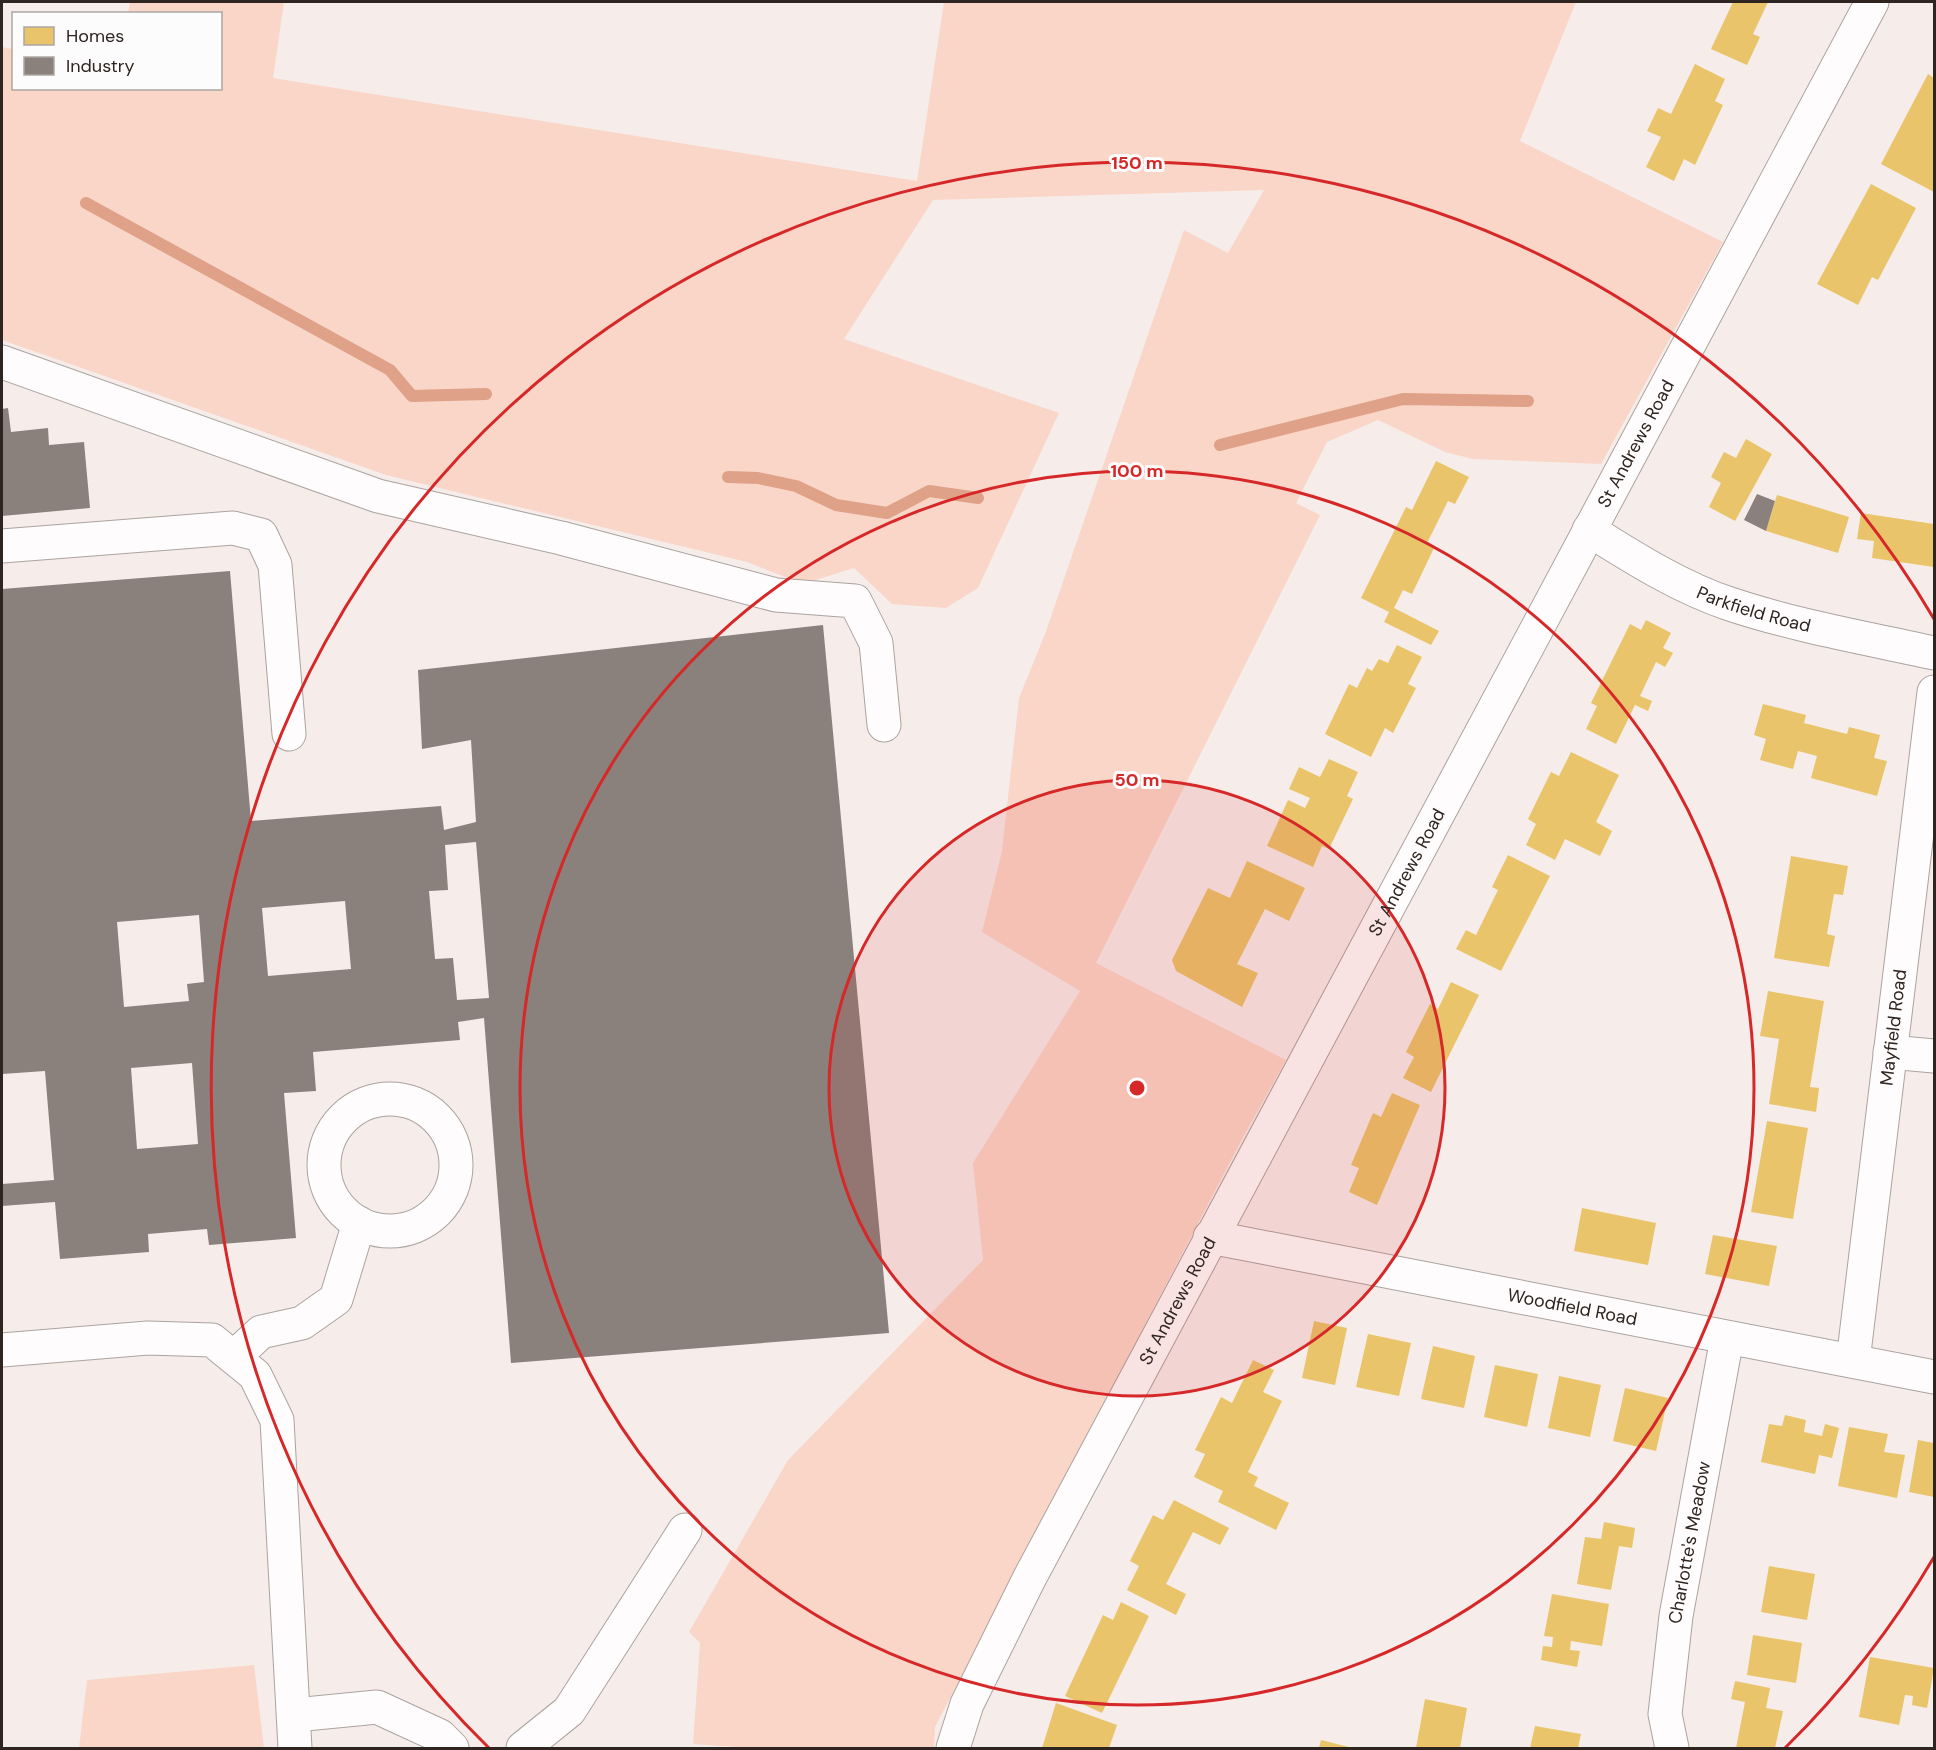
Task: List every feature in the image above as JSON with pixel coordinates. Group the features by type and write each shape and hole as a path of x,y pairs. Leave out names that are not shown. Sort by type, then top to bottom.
{"street":[{"name":"St Andrews Road","path":"953,1749 967,1704 1029,1579 1872,2"},
{"path":"2,362 378,496 561,538 776,595 855,601 876,643 884,725"},
{"path":"2,546 233,528 261,535 275,565 289,734"},
{"name":"Parkfield Road","path":"1588,530 1639,562 1729,604 1837,632 1935,652"},
{"name":"Mayfield Road","path":"1853,1361 1935,693"},
{"path":"1890,1052 1935,1056"},
{"path":"378,1099 400,1099 421,1106 438,1120 450,1138 456,1158 455,1180 446,1201 431,1216 412,1227 391,1231 359,1223 350,1218 334,1202 326,1182 324,1160 329,1138 340,1120 358,1106 378,1099"},
{"path":"234,1357 261,1332 302,1323 336,1299 359,1223"},
{"name":"Woodfield Road","path":"1210,1237 1935,1377"},
{"name":"Charlotte's Meadow","path":"1672,1749 1665,1714 1676,1616 1727,1338"},
{"path":"2,1350 169,1339 212,1340 255,1375 277,1420 295,1715 295,1749"},
{"path":"523,1749 568,1711 685,1530"},
{"path":"295,1715 377,1707 440,1736 452,1749"}],"shaded area":[{"path":"130,2 284,2 273,78 917,181 944,2 1576,2 1520,141 1723,242 1601,464 1473,459 1445,452 1378,420 1327,442 1296,503 1320,515 1096,963 1286,1060 1243,1137 935,1727 934,1748 752,1748 693,1744 700,1643 689,1632 788,1460 983,1260 973,1163 1080,991 982,932 1002,851 1019,698 1045,634 1184,230 1228,253 1264,190 933,200 844,339 1059,413 978,588 946,608 892,604 854,568 803,584 747,562 386,475 2,340 2,47 12,49 12,90 222,90 222,12 128,12"},
{"path":"254,1665 264,1748 79,1748 87,1680"}],"building: Homes":[{"path":"1733,2 1768,2 1753,34 1760,37 1747,65 1711,49"},
{"path":"1695,64 1725,79 1715,101 1723,105 1695,165 1684,159 1674,181 1646,167 1661,137 1647,131 1658,108 1671,114"},
{"path":"1928,74 1934,78 1934,192 1881,164"},
{"path":"1871,184 1916,208 1878,280 1872,277 1858,305 1817,284"},
{"path":"1746,439 1772,454 1735,521 1709,507 1721,483 1711,477 1724,452 1736,458"},
{"path":"1436,461 1469,477 1455,504 1448,501 1427,543 1434,548 1412,594 1403,590 1394,608 1439,631 1431,645 1384,622 1389,612 1361,598 1406,507 1412,510"},
{"path":"1777,495 1849,517 1838,553 1766,531"},
{"path":"1861,513 1934,524 1934,567 1872,558 1874,541 1857,539"},
{"path":"1646,620 1671,633 1663,648 1673,653 1665,667 1656,662 1640,696 1652,701 1648,711 1635,705 1616,744 1586,729 1597,706 1591,703 1630,624 1641,630"},
{"path":"1397,645 1422,657 1408,684 1416,688 1393,733 1385,728 1371,757 1325,734 1349,684 1357,688 1367,668 1372,671 1379,659 1388,663"},
{"path":"1763,704 1806,715 1804,723 1847,734 1849,727 1880,735 1874,758 1887,761 1877,796 1811,778 1817,756 1798,751 1793,769 1760,760 1766,739 1754,735"},
{"path":"1571,752 1619,775 1596,822 1612,831 1600,856 1565,839 1555,860 1526,845 1536,824 1528,819 1551,772 1559,776"},
{"path":"1329,759 1358,772 1347,796 1353,799 1329,849 1322,846 1313,867 1267,846 1288,800 1305,808 1310,798 1289,789 1299,767 1320,777"},
{"path":"1508,855 1550,876 1501,971 1456,949 1466,930 1476,935 1498,890 1492,887"},
{"path":"1791,856 1848,866 1843,895 1834,894 1827,934 1835,936 1829,967 1774,958"},
{"path":"1247,861 1305,888 1289,921 1265,909 1237,964 1258,973 1242,1007 1176,971 1172,960 1208,888 1230,898"},
{"path":"1451,982 1479,995 1431,1092 1403,1078 1414,1057 1406,1052 1430,1004 1438,1009"},
{"path":"1768,991 1824,1001 1810,1087 1819,1088 1816,1112 1769,1104 1779,1039 1760,1036"},
{"path":"1392,1093 1420,1105 1377,1205 1349,1192 1359,1168 1351,1165 1373,1113 1381,1117"},
{"path":"1767,1121 1808,1128 1793,1219 1751,1212"},
{"path":"1582,1208 1656,1223 1648,1265 1574,1251"},
{"path":"1713,1235 1777,1246 1769,1286 1705,1274"},
{"path":"1314,1321 1347,1328 1335,1385 1302,1378"},
{"path":"1368,1334 1411,1343 1399,1396 1356,1387"},
{"path":"1433,1346 1475,1356 1464,1408 1421,1399"},
{"path":"1253,1360 1274,1370 1263,1392 1282,1401 1248,1472 1258,1477 1254,1486 1289,1503 1276,1530 1218,1502 1223,1491 1194,1477 1205,1454 1195,1450 1221,1397 1232,1403"},
{"path":"1495,1365 1538,1374 1527,1427 1484,1417"},
{"path":"1559,1376 1601,1385 1590,1437 1548,1428"},
{"path":"1625,1388 1668,1398 1656,1451 1613,1441"},
{"path":"1785,1415 1806,1420 1804,1432 1822,1436 1825,1424 1839,1428 1832,1458 1819,1455 1815,1474 1761,1462 1769,1424 1782,1426"},
{"path":"1849,1427 1888,1434 1884,1452 1905,1455 1897,1498 1838,1486"},
{"path":"1918,1440 1934,1443 1934,1497 1909,1492"},
{"path":"1174,1500 1229,1528 1220,1545 1193,1532 1166,1584 1186,1594 1176,1615 1127,1590 1139,1566 1130,1561 1153,1515 1163,1520"},
{"path":"1604,1522 1635,1528 1632,1548 1619,1546 1611,1590 1577,1584 1585,1537 1601,1539"},
{"path":"1769,1566 1815,1574 1807,1620 1761,1612"},
{"path":"1552,1594 1609,1604 1602,1646 1571,1641 1570,1650 1580,1651 1577,1667 1541,1660 1543,1646 1552,1647 1553,1637 1544,1636"},
{"path":"1121,1602 1149,1616 1102,1713 1065,1696 1103,1615 1113,1620"},
{"path":"1753,1635 1802,1643 1796,1683 1747,1675"},
{"path":"1870,1657 1934,1668 1927,1708 1912,1705 1913,1696 1905,1695 1899,1725 1859,1717"},
{"path":"1735,1681 1770,1688 1766,1708 1783,1711 1775,1748 1736,1748 1745,1702 1731,1699"},
{"path":"1425,1699 1467,1708 1460,1748 1416,1748"},
{"path":"1056,1703 1117,1725 1109,1748 1042,1748"},
{"path":"1535,1726 1581,1734 1578,1748 1530,1748"},
{"path":"1321,1740 1353,1748 1319,1748"}],"building: Industry":[{"path":"8,408 11,432 48,428 49,445 84,442 90,508 2,516 2,409"},
{"path":"1757,494 1775,501 1766,531 1744,520"},
{"path":"230,571 251,821 441,806 444,830 476,822 471,740 422,749 418,670 823,625 889,1333 511,1363 484,1018 458,1022 460,1040 313,1052 316,1091 284,1093 296,1238 209,1245 207,1229 148,1234 149,1252 60,1259 55,1202 2,1206 2,1184 54,1180 45,1071 2,1074 2,589","holes":["476,842 489,998 457,1000 453,958 435,959 429,891 448,890 445,845","345,901 351,969 268,976 262,908","199,915 204,982 187,984 189,1001 124,1007 117,922","192,1063 198,1144 137,1149 131,1068"]}],"waterway":[{"path":"86,203 390,370 412,396 486,394"},
{"path":"1220,445 1403,399 1528,401"},
{"path":"728,477 758,478 796,486 836,505 887,513 929,491 978,498"}]}
